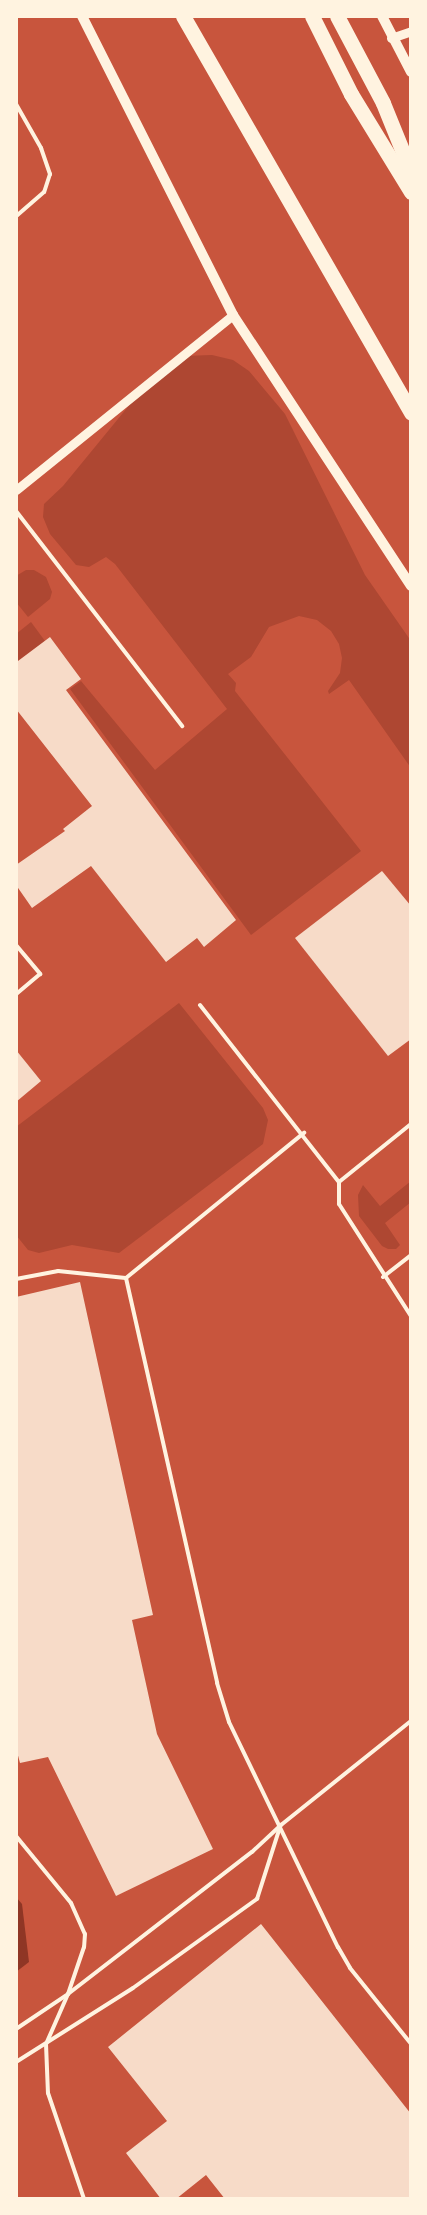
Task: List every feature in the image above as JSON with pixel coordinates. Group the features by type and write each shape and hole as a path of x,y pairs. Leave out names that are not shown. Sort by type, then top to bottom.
{"highway":[{"path":"183,16 411,413"},
{"path":"312,16 351,94 411,192"},
{"path":"337,16 383,103 411,172"}],"main road":[{"path":"82,16 233,315 411,586"},
{"path":"382,16 391,38 411,72"}],"street":[{"path":"391,38 411,30"},
{"path":"16,490 233,315"}],"lane":[{"path":"16,104 41,148 50,174 44,192 16,216"},
{"path":"16,511 182,726"},
{"path":"16,945 40,974 16,994"},
{"path":"200,1005 304,1133 339,1182 339,1204 383,1277 411,1316"},
{"path":"339,1182 411,1124"},
{"path":"16,1279 58,1271 126,1278 304,1133"},
{"path":"383,1277 411,1255"},
{"path":"126,1278 217,1683 229,1722 281,1824 350,1968 411,2044"},
{"path":"16,2029 68,1994 252,1852 281,1824 411,1721"},
{"path":"16,2062 134,1988 257,1899 281,1824"},
{"path":"16,1836 71,1903 85,1934 84,1947 68,1994 46,2044 48,2093 84,2199"}],"shaded area":[{"path":"212,355 233,360 249,371 285,414 365,575 411,641 411,768 349,680 329,694 328,691 340,673 342,658 339,644 331,631 317,620 299,616 269,627 251,657 228,674 236,683 235,691 361,851 251,935 70,689 81,681 155,770 227,709 115,564 106,557 89,567 76,565 50,534 43,517 44,504 63,486 154,375 184,356"},
{"path":"26,570 34,570 46,577 52,592 50,599 28,617 16,602 16,576"},
{"path":"31,622 45,641 18,661 16,634"},
{"path":"179,1003 263,1108 268,1120 263,1144 119,1253 72,1245 39,1253 28,1250 16,1235 16,1127"},
{"path":"411,1181 411,1202 385,1223 400,1245 396,1249 388,1249 382,1246 359,1216 358,1195 363,1185 380,1206"},
{"path":"16,1897 22,1904 29,1962 16,1972"}],"building":[{"path":"50,637 81,679 66,690 236,920 204,947 197,938 166,962 91,866 32,908 16,885 16,865 65,831 63,829 92,806 16,709 16,658 18,661"},
{"path":"382,871 411,906 411,1039 388,1056 295,938"},
{"path":"16,1050 41,1081 16,1102"},
{"path":"80,1282 153,1615 132,1620 157,1734 213,1849 116,1896 48,1757 20,1763 16,1748 16,1297"},
{"path":"261,1924 411,2114 411,2199 225,2199 206,2175 176,2199 161,2199 126,2153 167,2121 108,2047"}]}
